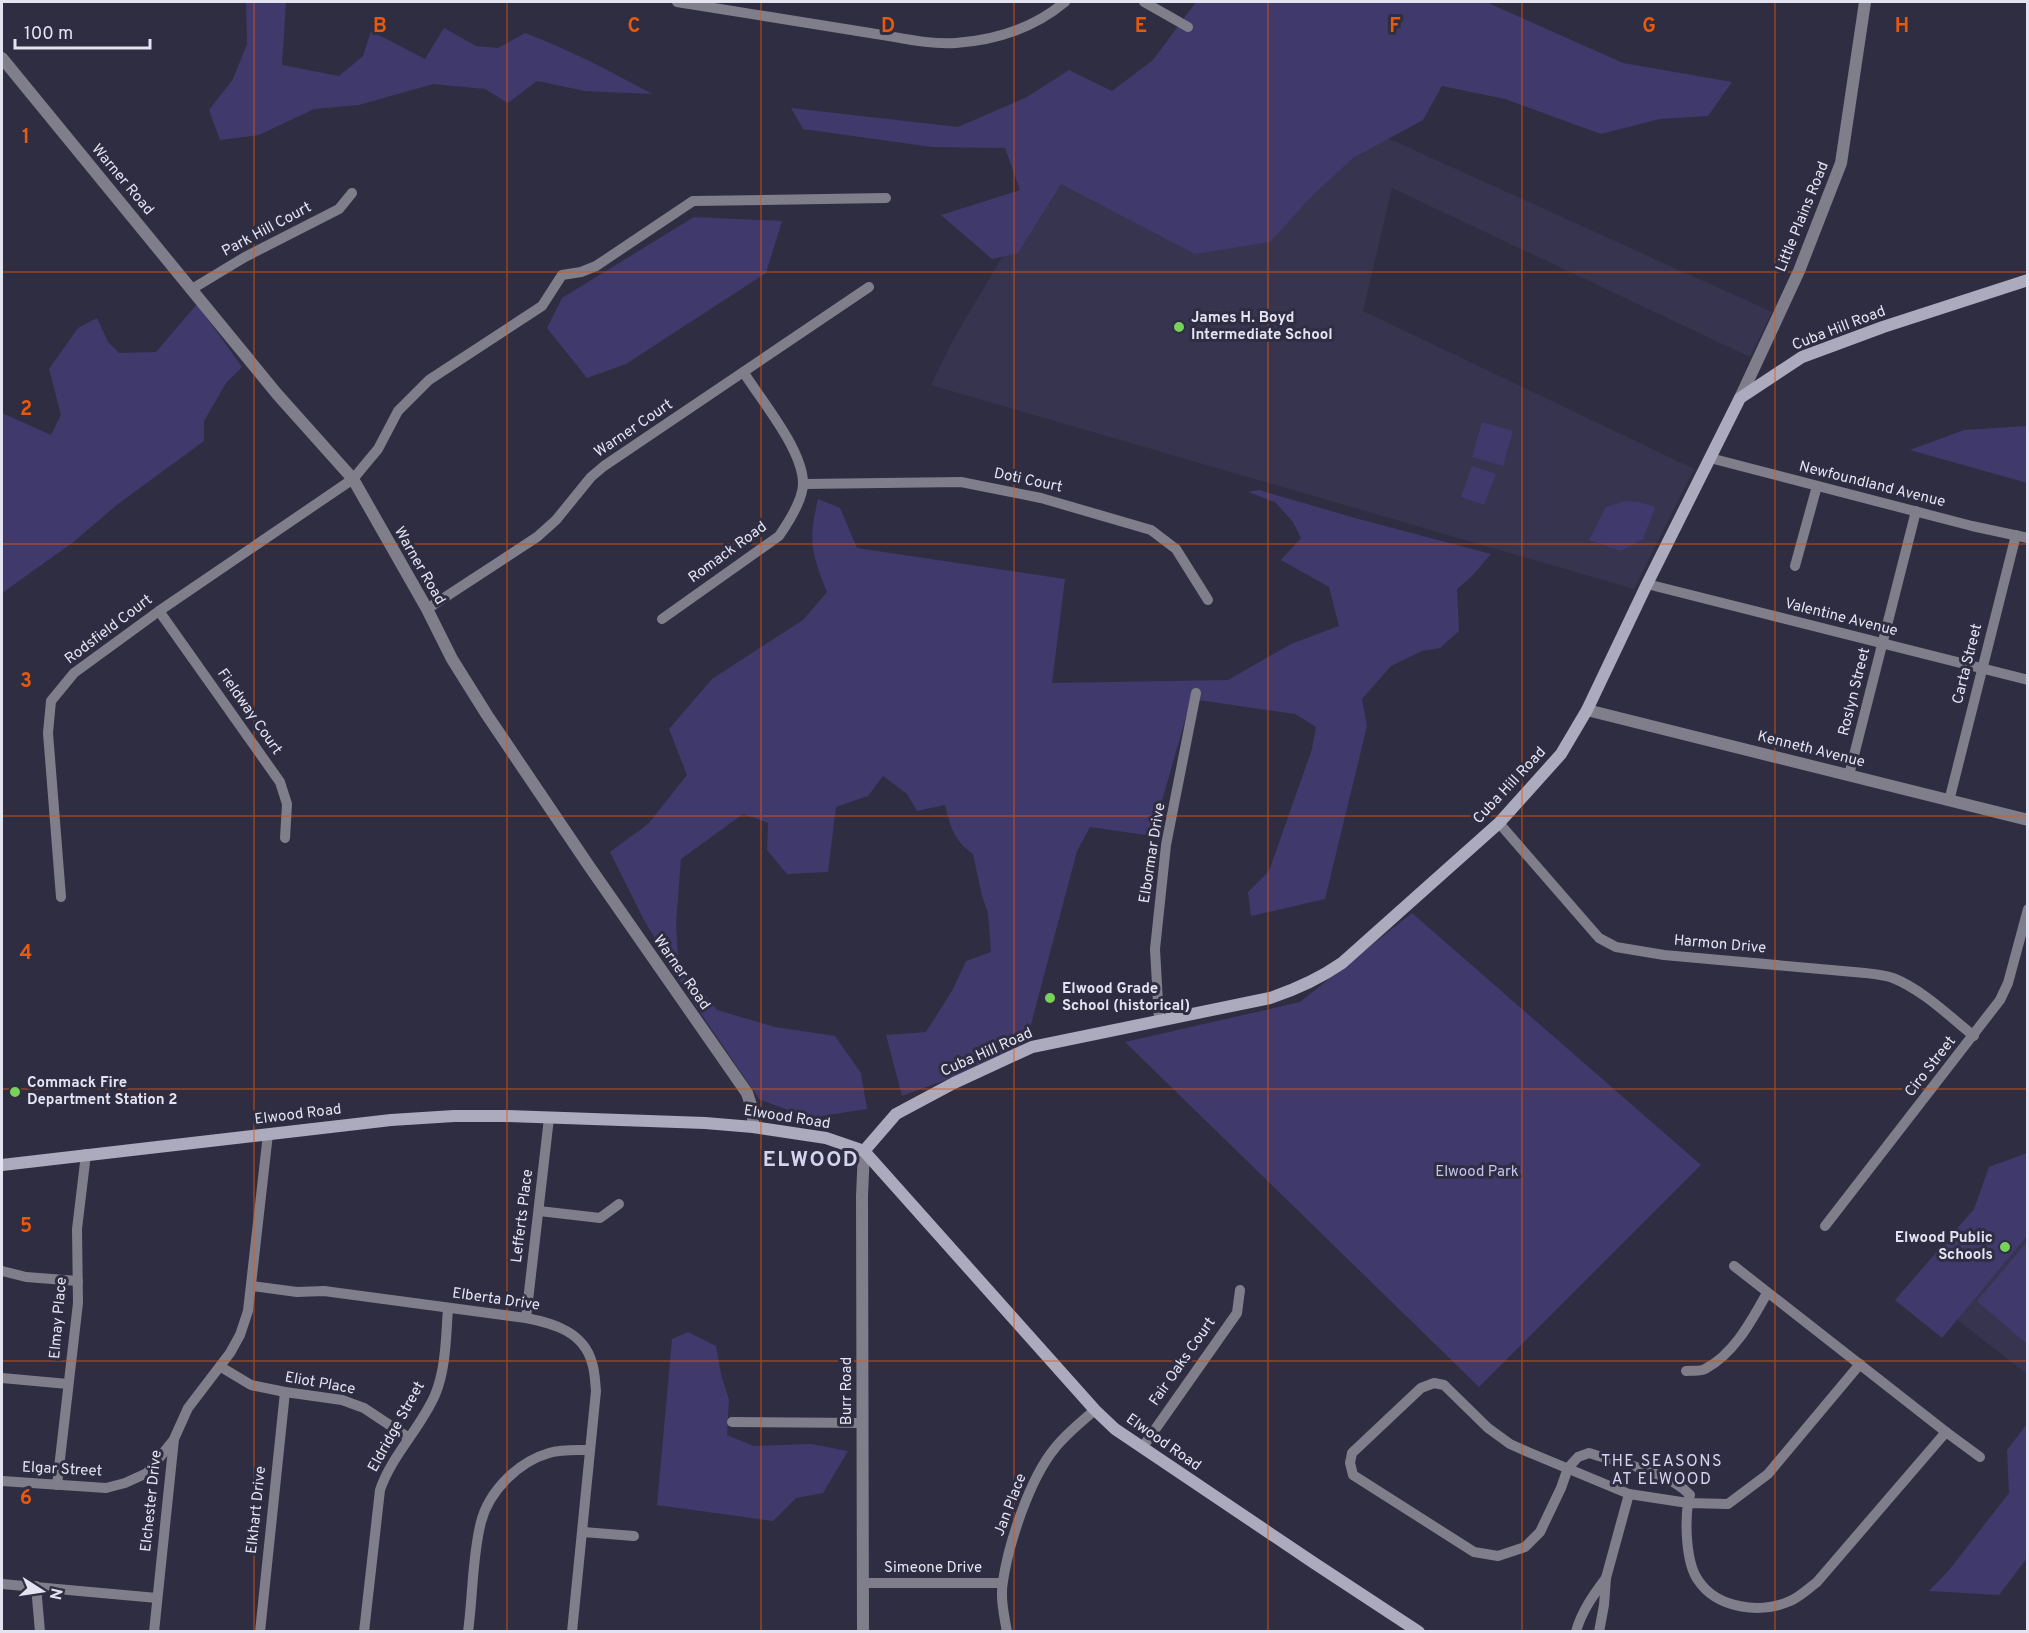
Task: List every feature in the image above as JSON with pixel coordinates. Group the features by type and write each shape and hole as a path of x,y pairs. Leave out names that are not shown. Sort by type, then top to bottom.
{"main road":[{"name":"Cuba Hill Road","path":"864,1151 896,1114 954,1083 1032,1047 1270,998 1320,979 1342,963 1499,823 1561,754 1587,710 1740,398 1802,357 1883,327 2028,280"},
{"name":"Elwood Road","path":"2,1165 412,1118 484,1116 705,1123 753,1127 826,1138 864,1151 1095,1410 1115,1429 1419,1632"}],"street":[{"path":"676,2 853,30 954,43 1012,33 1035,22 1065,2"},
{"path":"1144,2 1188,27"},
{"name":"Little Plains Road","path":"1740,398 1799,271 1841,163 1865,2"},
{"name":"Warner Road","path":"2,58 277,394 353,479 427,609 452,659 487,715 589,867 747,1093 753,1111 753,1127"},
{"name":"Park Hill Court","path":"192,289 245,257 339,209 351,193"},
{"name":"Rodsfield Court","path":"61,897 48,733 51,701 74,673 159,611 353,479 378,449 398,411 429,380 542,306 562,275 581,272 596,266 693,201 886,198"},
{"name":"Warner Court","path":"427,609 537,537 556,520 591,477 604,466 869,287"},
{"path":"744,373 798,456 804,484"},
{"name":"Newfoundland Avenue","path":"1710,458 2028,538"},
{"name":"Doti Court","path":"804,484 961,482 1041,498 1151,530 1176,549 1209,600"},
{"name":"Romack Road","path":"662,619 779,536 790,520 804,484"},
{"path":"1795,566 1817,486"},
{"name":"Roslyn Street","path":"1849,775 1916,511"},
{"name":"Carta Street","path":"1948,801 2016,535"},
{"name":"Valentine Avenue","path":"1647,584 2028,681"},
{"name":"Fieldway Court","path":"159,611 280,782 287,804 285,838"},
{"name":"Elbormar Drive","path":"1159,1020 1155,949 1166,845 1196,693"},
{"name":"Kenneth Avenue","path":"1587,710 2028,820"},
{"name":"Harmon Drive","path":"1499,823 1599,938 1616,947 1664,955 1842,971 1891,978 1927,999 1974,1036"},
{"name":"Ciro Street","path":"1825,1226 2000,1000 2008,983 2028,909"},
{"name":"Lefferts Place","path":"526,1317 549,1118"},
{"name":"Elchester Drive","path":"154,1632 174,1439 188,1408 221,1367 240,1335 248,1311 268,1134"},
{"name":"Burr Road","path":"863,1632 862,1196 864,1151"},
{"name":"Elmay Place","path":"57,1485 78,1303 77,1229 86,1154"},
{"path":"539,1211 600,1218 619,1204"},
{"path":"1734,1266 1980,1456"},
{"path":"2,1271 26,1277 78,1281"},
{"name":"Elberta Drive","path":"252,1286 297,1292 334,1292 526,1317 549,1322 580,1340 592,1361 596,1391 572,1632"},
{"name":"Fair Oaks Court","path":"1142,1448 1237,1313 1240,1290"},
{"path":"1686,1371 1703,1371 1725,1354 1748,1327 1767,1293"},
{"name":"Eldridge Street","path":"364,1632 380,1490 386,1473 436,1393 442,1370 448,1308"},
{"path":"1860,1364 1768,1474 1728,1504 1688,1503 1629,1494 1568,1468 1510,1444 1488,1428 1444,1386 1434,1383 1421,1388 1368,1437 1352,1453 1350,1463 1353,1475 1474,1552 1498,1556 1525,1547 1540,1532 1568,1468 1578,1457 1589,1453 1663,1477 1682,1486 1690,1495 1688,1503 1686,1527 1697,1580 1709,1593 1732,1605 1758,1608 1791,1601 1817,1582 1946,1432"},
{"name":"Eliot Place","path":"221,1367 251,1385 342,1400 364,1408 409,1438"},
{"path":"2,1378 68,1384"},
{"name":"Elkhart Drive","path":"260,1632 285,1392"},
{"name":"Jan Place","path":"1007,1632 1002,1583 1011,1545 1028,1497 1041,1468 1065,1437 1095,1410"},
{"path":"732,1422 862,1422"},
{"name":"Elgar Street","path":"2,1481 106,1488 125,1483 147,1473 174,1439"},
{"path":"468,1632 481,1521 490,1501 514,1472 529,1462 549,1453 567,1449 590,1450"},
{"path":"1599,1632 1606,1578 1629,1494"},
{"path":"583,1532 634,1536"},
{"path":"1576,1632 1593,1597 1606,1578"},
{"name":"Simeone Drive","path":"864,1583 1002,1583"},
{"path":"2,1584 157,1598"},
{"path":"36,1586 40,1632"}],"shaded area":[{"name":"James H. Boyd Intermediate School","path":"1175,42 1772,312 1750,357 1392,188 1363,311 1694,469 1634,589 931,385 952,342 1059,167"},
{"name":"Elwood Public Schools","path":"2027,1189 2027,1374 1937,1304"}],"green space":[{"path":"246,2 286,2 282,65 339,76 363,56 371,31 425,59 444,28 476,46 498,48 525,33 590,61 652,94 585,91 537,81 508,103 485,89 433,84 359,105 314,109 259,135 220,140 209,110 233,79 247,44"},
{"path":"1196,2 1486,2 1623,63 1732,82 1708,116 1660,119 1601,134 1505,99 1442,86 1423,120 1353,158 1311,197 1270,242 1195,254 1061,184 1018,253 992,259 941,215 1020,190 1005,148 932,147 803,129 791,108 958,127 1027,97 1069,70 1112,91 1153,60"},
{"path":"694,217 782,221 766,273 626,364 587,378 547,328 562,298"},
{"path":"197,304 242,367 226,383 204,421 204,441 118,504 72,543 2,593 2,413 51,435 61,415 49,369 78,328 97,318 108,342 119,353 156,352"},
{"path":"1482,422 1513,431 1503,466 1472,457"},
{"path":"2027,426 2027,483 1910,450 1964,430"},
{"path":"1472,466 1496,474 1484,505 1461,497"},
{"path":"1259,490 1491,554 1457,589 1459,631 1440,648 1422,651 1391,666 1362,699 1367,726 1325,899 1251,916 1248,892 1269,871 1312,749 1316,727 1295,714 1191,699 1152,836 1090,827 1077,851 1024,1051 902,1096 886,1035 926,1032 952,991 966,961 991,952 988,913 973,854 961,843 954,832 945,805 917,811 907,794 883,776 868,796 836,807 828,872 787,874 767,850 768,823 743,814 681,859 676,924 678,960 717,1010 775,1027 835,1036 861,1073 867,1109 809,1118 759,1099 689,996 644,920 610,852 648,824 687,775 669,729 712,679 803,620 827,592 814,556 812,537 818,499 840,508 857,548 1065,579 1052,683 1228,680 1291,644 1339,626 1329,587 1281,560 1301,538 1293,522 1275,502 1248,492"},
{"path":"1625,501 1655,507 1643,539 1621,551 1589,540 1606,507"},
{"name":"Elwood Park","path":"1412,913 1701,1165 1479,1387 1125,1042 1300,1002"},
{"path":"2027,1153 2027,1236 1942,1338 1895,1300 1974,1209 1989,1167"},
{"path":"2027,1242 2027,1344 1977,1301"},
{"path":"688,1332 716,1346 729,1400 727,1435 754,1446 811,1444 848,1451 823,1493 796,1498 773,1521 657,1505 672,1339"},
{"path":"2027,1424 2027,1558 1999,1595 1929,1591 1950,1569 2009,1493 2007,1450"}],"place":[{"name":"James H. Boyd Intermediate School","path":"1179,327"},
{"name":"Elwood Grade School (historical)","path":"1050,998"},
{"name":"Commack Fire Department Station 2","path":"15,1092"},
{"name":"Elwood Public Schools","path":"2005,1247"}],"district":[{"name":"ELWOOD","path":"811,1160"},
{"name":"THE SEASONS AT ELWOOD","path":"1662,1471"}]}
